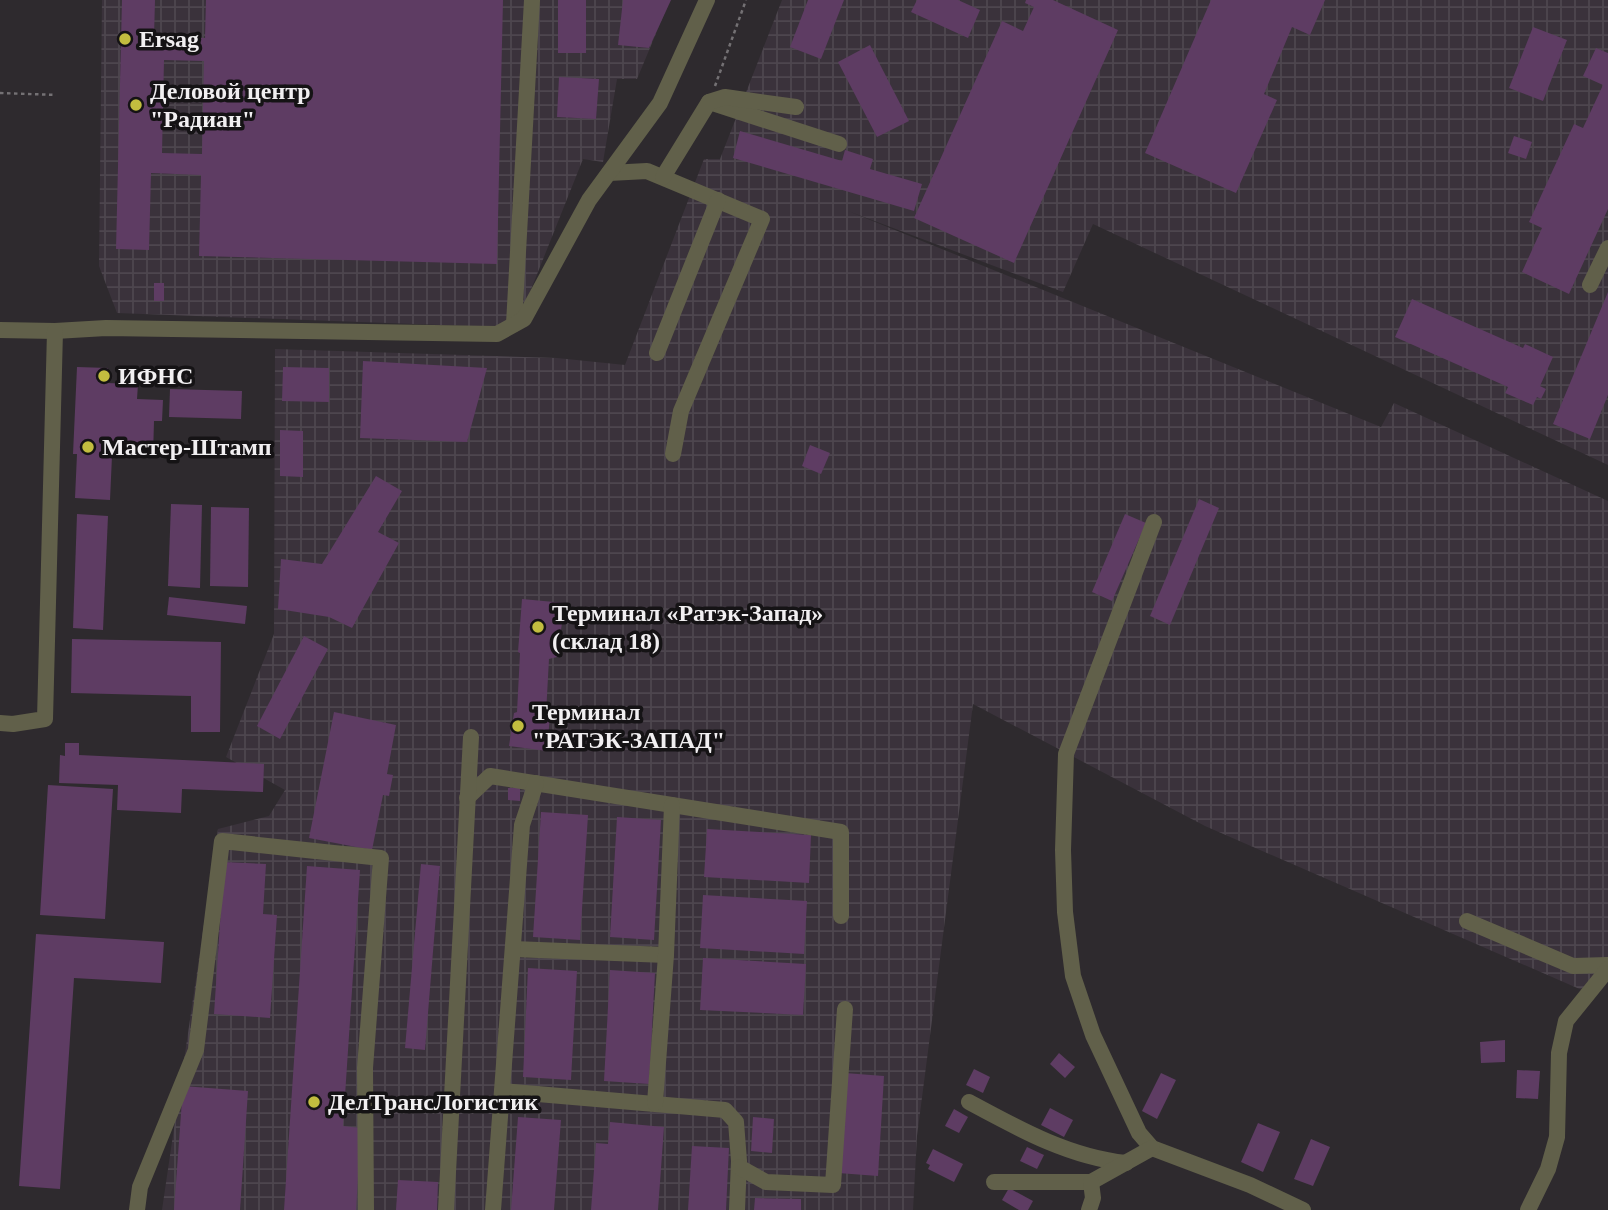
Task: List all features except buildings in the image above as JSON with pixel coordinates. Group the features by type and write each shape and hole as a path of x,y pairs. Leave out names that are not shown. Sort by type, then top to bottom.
{"lane":[{"path":"514,324 531,0"},
{"path":"0,330 106,328 498,334 524,319 589,200 660,103 707,0"},
{"path":"663,177 709,102 725,97 796,107"},
{"path":"709,102 839,144"},
{"path":"608,173 643,170 762,219 681,411 673,454"},
{"path":"657,353 718,200"},
{"path":"1590,285 1608,248"},
{"path":"0,723 13,724 45,719 55,331"},
{"path":"1154,522 1066,754 1063,850 1065,912 1073,976 1093,1035 1139,1133 1152,1148 1250,1185 1303,1210"},
{"path":"446,1210 471,737"},
{"path":"467,798 490,776 841,832 841,916"},
{"path":"493,1210 522,825 536,783"},
{"path":"655,1103 666,955 672,805"},
{"path":"137,1210 140,1187 196,1050 222,841 381,858 365,1068 366,1210"},
{"path":"1467,921 1573,966 1608,967"},
{"path":"513,949 666,955"},
{"path":"1528,1210 1548,1169 1557,1137 1559,1052 1566,1021 1608,967"},
{"path":"738,1167 766,1182 833,1185 845,1009"},
{"path":"502,1091 725,1110 736,1122 737,1210"},
{"path":"969,1102 1040,1139 1101,1160 1126,1163"},
{"path":"994,1182 1091,1182 1152,1148"},
{"path":"1089,1210 1093,1198 1091,1182"}],"path":[{"path":"709,102 746,0"},
{"path":"0,93 56,95"}],"shaded area":[{"path":"102,0 670,0 637,79 617,79 603,162 583,159 522,312 495,327 117,313 99,266"},
{"path":"782,0 1608,0 1608,465 1093,224 1063,292 848,211 1381,427 1394,403 1608,501 1608,957 1591,994 1205,826 973,704 917,1136 913,1210 162,1210 218,829 269,816 285,790 226,757 274,634 275,349 557,358 625,365 704,159 720,159"}],"place":[{"name":"Ersag","path":"125,39"},
{"name":"Деловой центр \"Радиан\"","path":"136,105"},
{"name":"ИФНС","path":"104,376"},
{"name":"Мастер-Штамп","path":"88,447"},
{"name":"Терминал «Ратэк-Запад» (склад 18)","path":"538,627"},
{"name":"Терминал \"РАТЭК-ЗАПАД\"","path":"518,726"},
{"name":"ДелТрансЛогистик","path":"314,1102"}]}
